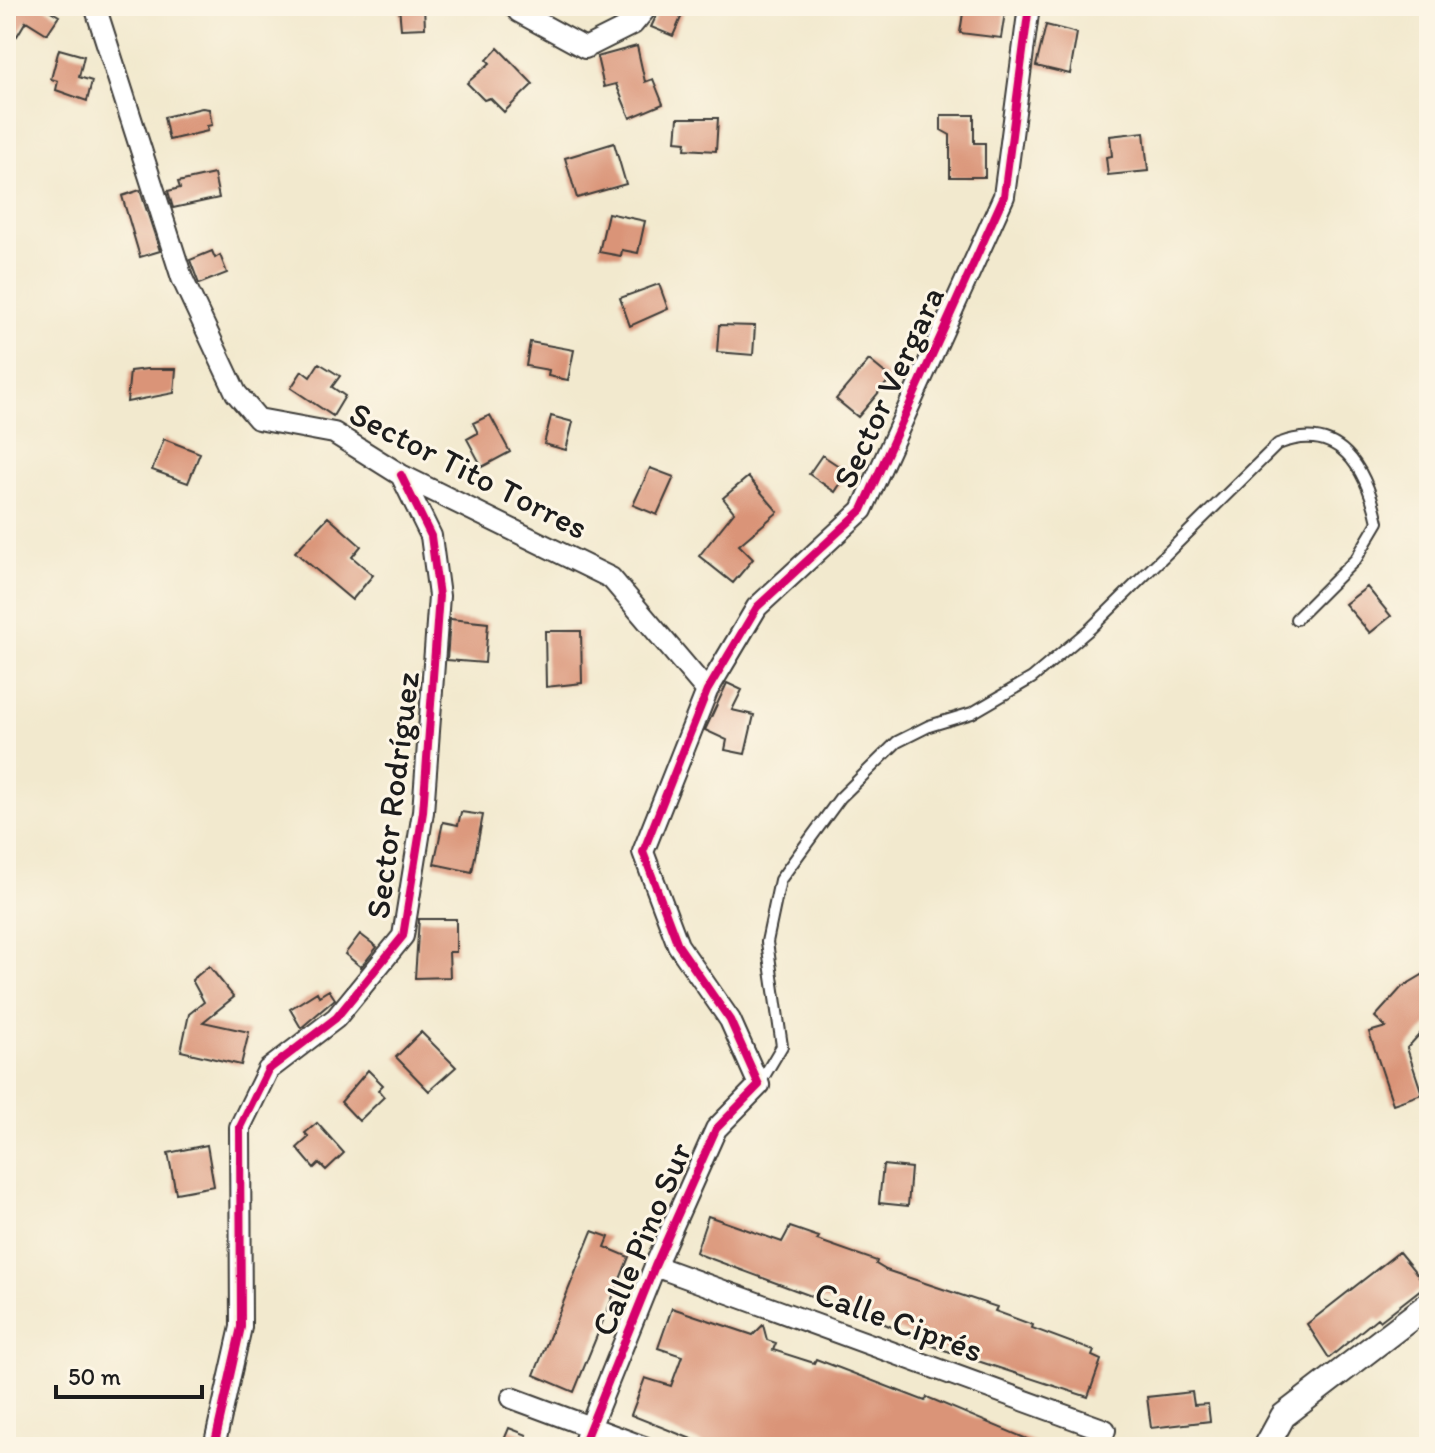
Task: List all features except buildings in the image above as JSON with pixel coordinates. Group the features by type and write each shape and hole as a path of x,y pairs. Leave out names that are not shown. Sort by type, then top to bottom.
{"street":[{"name":"Sector Tito Torres","path":"95,6 182,278 236,393 258,419 334,433 401,475 611,578 707,691"},
{"path":"514,6 585,48 633,24 648,6"},
{"name":"Sector Vergara","path":"759,1085 730,1020 678,945 643,852 707,691 757,607 862,510 1004,196 1029,6"},
{"name":"Sector Rodríguez","path":"214,1447 241,1327 240,1127 268,1070 336,1018 403,936 423,812 439,596 431,536 401,475"},
{"name":"Calle Pino Sur","path":"582,1447 655,1266 716,1129 759,1085"},
{"name":"Calle Ciprés","path":"655,1266 1105,1430 1099,1447"},
{"path":"1266,1447 1283,1416 1429,1304"},
{"path":"512,1398 644,1447"}],"lane":[{"path":"759,1085 782,1046 767,942 780,880 840,798 897,742 929,726 972,713 1032,678 1091,628 1278,444 1298,436 1326,437 1350,459 1370,487 1378,522 1356,559 1296,619"}],"cycle path":[{"path":"582,1447 655,1266 716,1129 759,1085 730,1020 678,945 643,852 707,691 757,607 862,510 1004,196 1029,6"},
{"path":"214,1447 241,1327 240,1127 268,1070 336,1018 403,936 423,812 439,596 431,536 401,475"}]}
